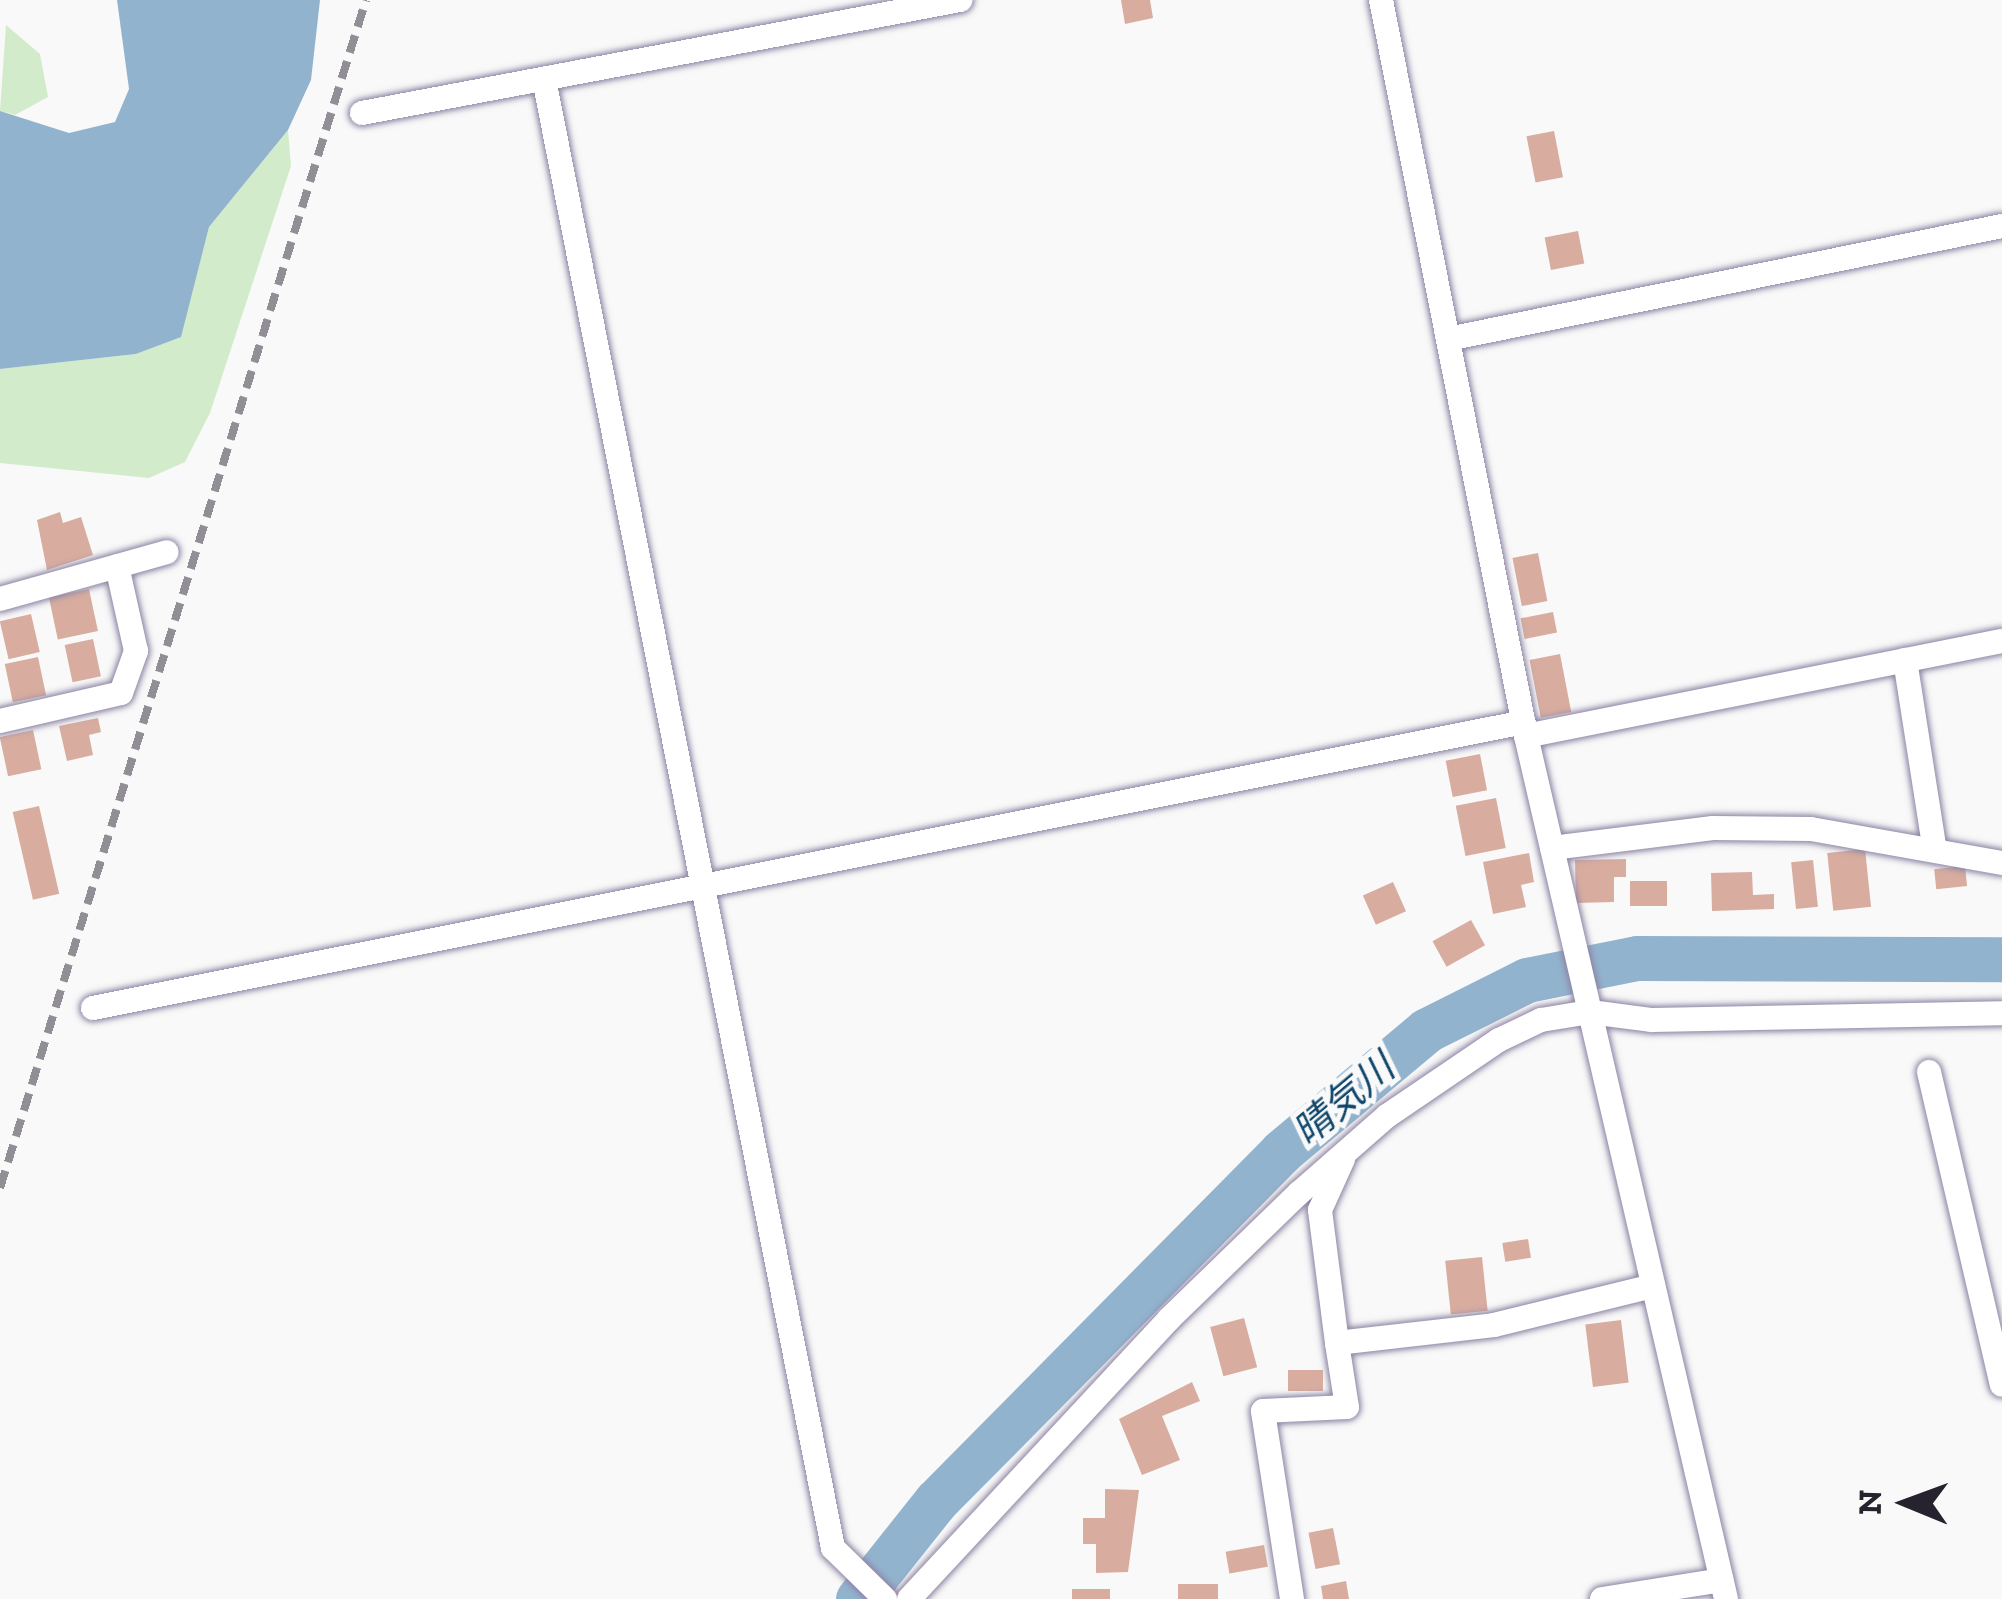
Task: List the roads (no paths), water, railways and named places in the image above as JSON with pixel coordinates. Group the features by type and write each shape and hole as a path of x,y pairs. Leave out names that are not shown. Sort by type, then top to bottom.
{"street":[{"path":"362,113 960,0"},
{"path":"1381,0 1525,729 1724,1590 1602,1599"},
{"path":"544,79 839,1557 885,1599"},
{"path":"1448,339 2002,226"},
{"path":"0,599 166,552"},
{"path":"0,721 121,693 136,650 117,566"},
{"path":"93,1008 703,886 2002,641"},
{"path":"1904,660 1934,846"},
{"path":"1552,848 1713,828 1866,834 2002,862"},
{"path":"922,1596 1169,1319 1347,1152 1447,1071 1499,1040 1540,1020 1590,1012 1652,1020 2002,1013"},
{"path":"1929,1072 2002,1385"},
{"path":"1292,1599 1263,1411 1347,1407 1320,1210 1347,1152"},
{"path":"1337,1343 1494,1325 1653,1286"}],"water":[{"path":"117,0 320,0 311,80 288,130 209,227 181,337 136,354 0,369 0,111 69,133 115,122 129,89"}],"waterway":[{"name":"晴気川","path":"858,1599 936,1501 1281,1152 1427,1030 1527,980 1637,958 2002,959"}],"railway":[{"path":"0,1188 366,0"}]}
